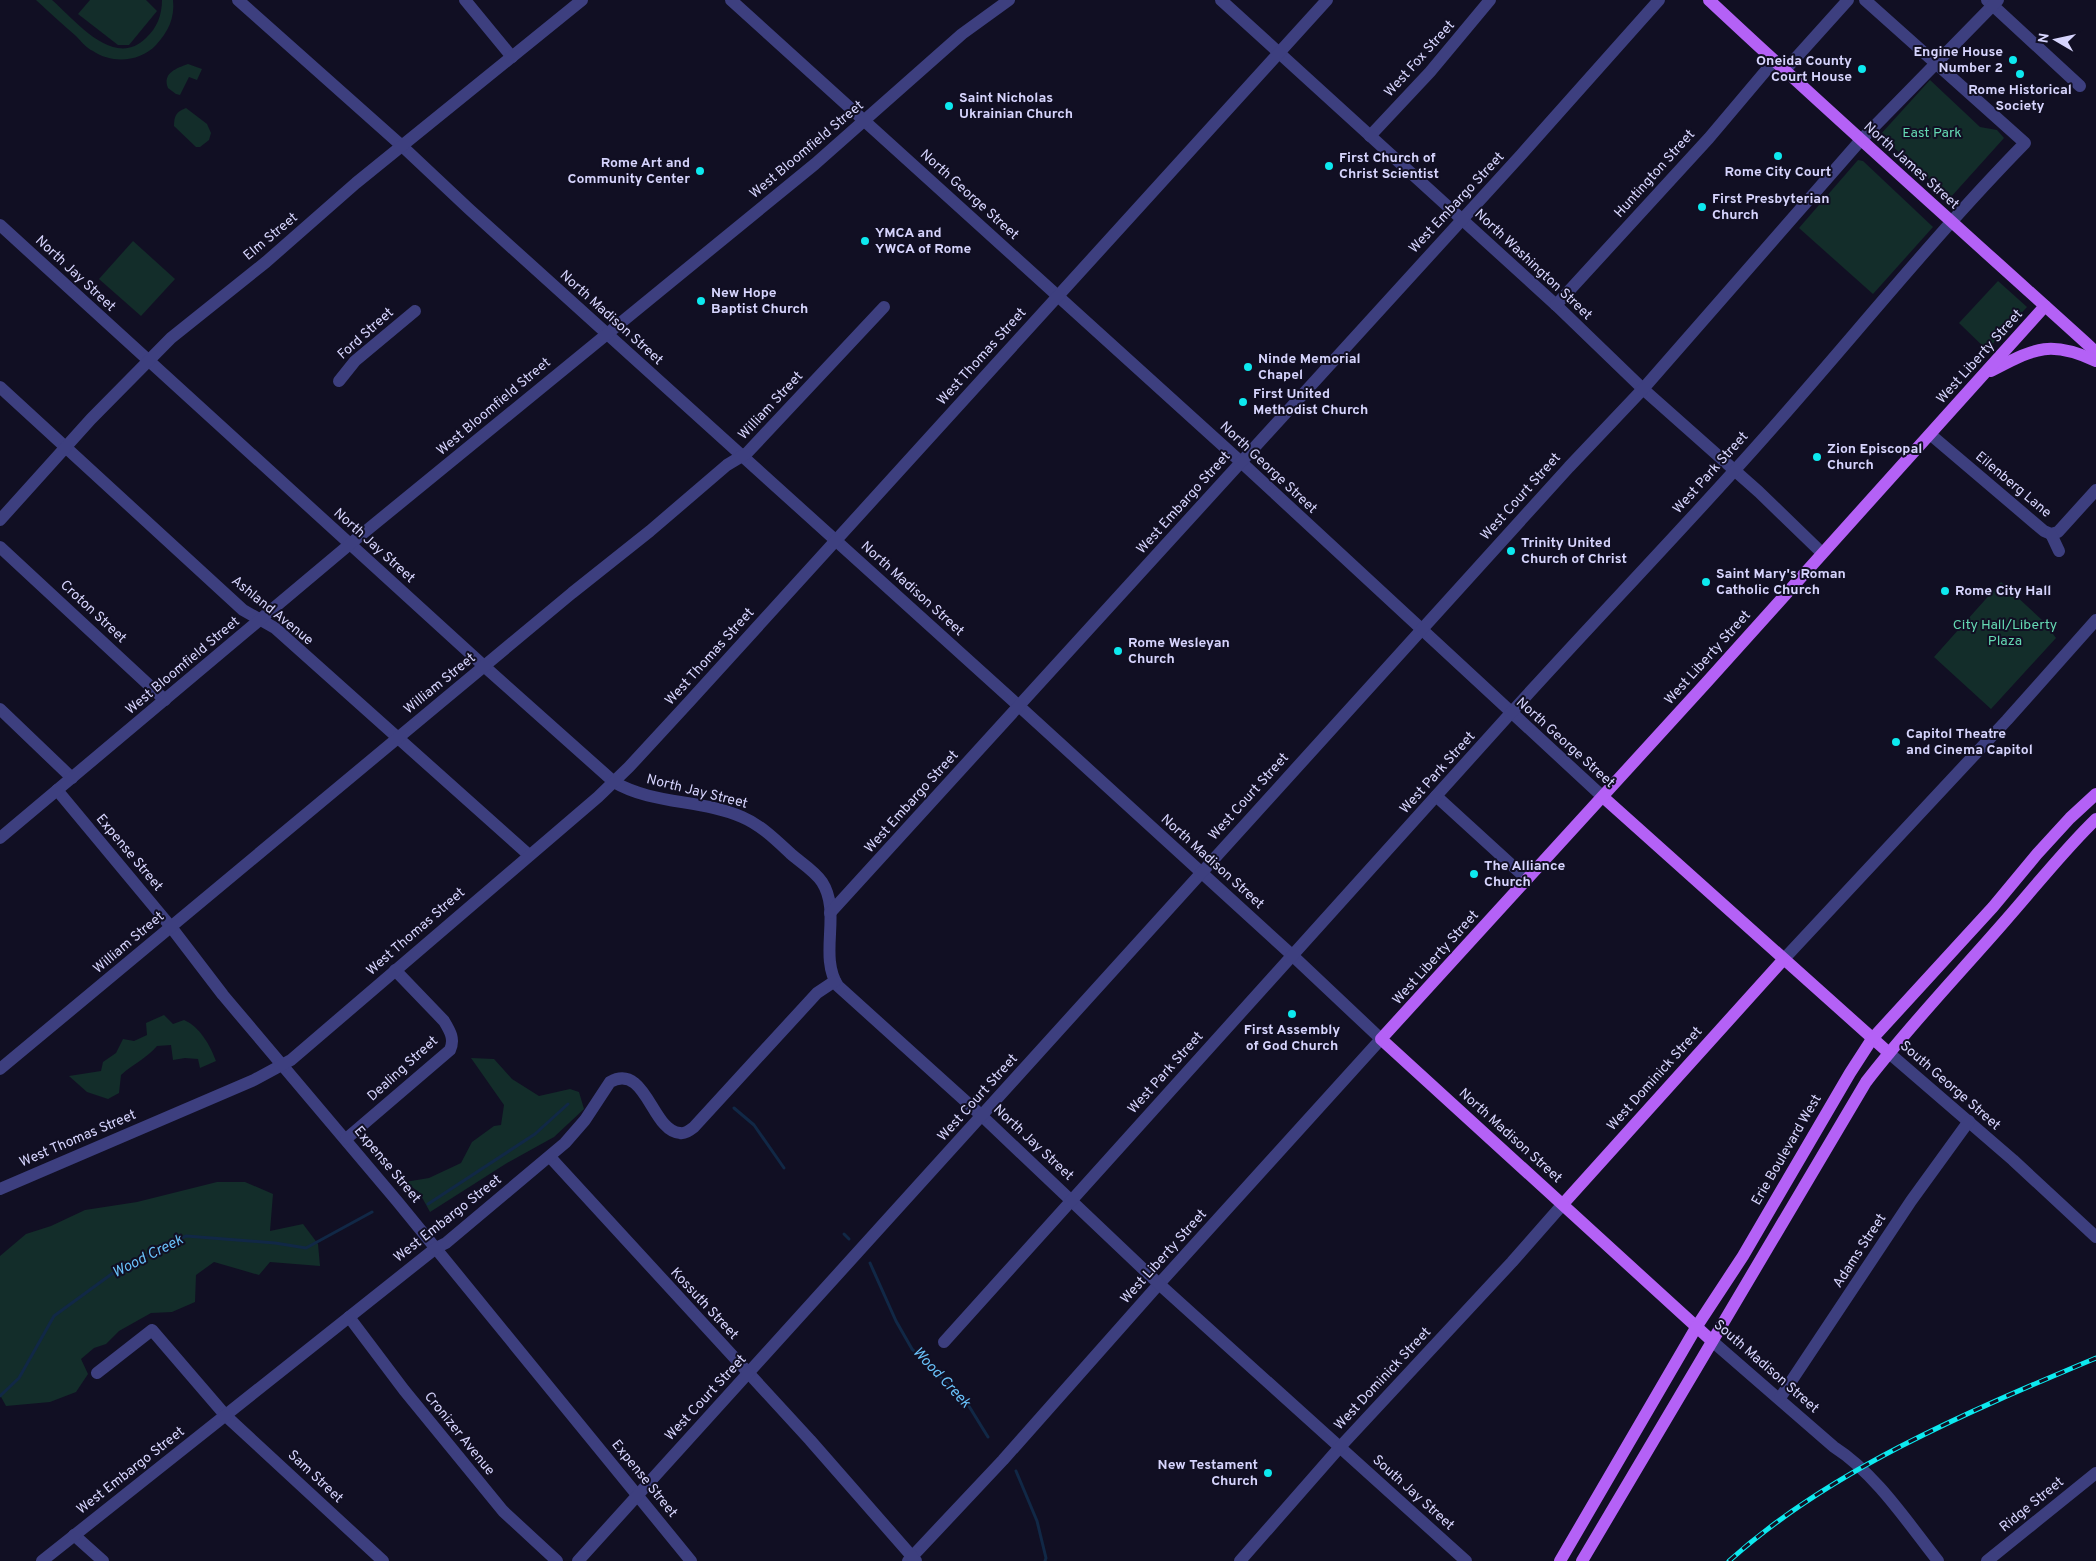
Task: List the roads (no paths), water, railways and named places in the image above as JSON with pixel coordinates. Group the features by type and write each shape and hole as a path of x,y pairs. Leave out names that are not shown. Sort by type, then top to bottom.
{"main road":[{"name":"North James Street","path":"1709,0 1860,140 2096,352"},
{"name":"West Liberty Street","path":"1382,1039 1931,435 2045,306"},
{"path":"1985,374 2037,349 2054,348 2075,352 2096,361"},
{"name":"Erie Boulevard West","path":"1560,1561 1697,1326 1743,1256 1850,1073 1872,1039 1993,907 2037,854 2070,818 2096,794"},
{"name":"North George Street","path":"1603,797 1783,960"},
{"path":"1582,1561 1866,1082 2038,880 2096,819"},
{"name":"South George Street","path":"1783,960 1889,1053"},
{"name":"West Dominick Street","path":"1563,1204 1783,960"},
{"name":"North Madison Street","path":"1382,1039 1563,1204"},
{"name":"South Madison Street","path":"1563,1204 1712,1341"}],"street":[{"name":"North Madison Street","path":"238,0 402,146 606,334 1020,707 1200,873 1294,956 1382,1039"},
{"path":"465,0 512,57"},
{"name":"Elm Street","path":"0,520 66,447 171,338 266,262 402,146 582,0"},
{"name":"North George Street","path":"731,0 1241,462 1511,714 1603,797"},
{"name":"West Bloomfield Street","path":"0,838 350,544 865,121 962,34 1009,0"},
{"name":"North Washington Street","path":"1221,0 1556,305 1643,389 1822,553"},
{"name":"West Thomas Street","path":"0,1189 254,1080 283,1065 614,782 683,710 1327,0"},
{"name":"West Fox Street","path":"1370,136 1430,72 1490,0"},
{"name":"West Embargo Street","path":"830,912 1020,707 1660,0"},
{"path":"1785,70 1848,0"},
{"path":"1865,0 1935,62"},
{"path":"1993,2 2080,86"},
{"name":"West Court Street","path":"578,1561 1200,873 1569,467 1643,389 1860,140 1993,2"},
{"name":"Huntington Street","path":"1556,305 1709,138 1774,61"},
{"name":"West Park Street","path":"944,1342 1294,956 1436,796 1734,471 1951,222 2025,143 1935,62"},
{"name":"North Jay Street","path":"0,225 147,361 614,782 624,788 656,799 723,811 751,821 772,836 821,881 829,897 830,966 835,981 891,1035 1072,1199 1159,1284 1340,1447"},
{"name":"William Street","path":"0,1069 572,593 650,531 726,465 758,444 884,307"},
{"name":"Ford Street","path":"339,381 355,361 415,311"},
{"name":"Ashland Avenue","path":"0,387 244,610 275,628 397,739 530,855"},
{"name":"Eilenberg Lane","path":"1931,435 2038,526 2051,534 2058,532 2096,490"},
{"path":"2051,534 2059,551"},
{"name":"Croton Street","path":"0,547 165,700"},
{"name":"West Dominick Street","path":"1783,960 1998,729 2096,620"},
{"path":"0,709 72,778"},
{"name":"Expense Street","path":"57,790 171,927 224,995 436,1248 691,1561"},
{"path":"1436,796 1527,879"},
{"name":"Dealing Street","path":"346,1140 450,1050 453,1044 450,1031 444,1022 395,970"},
{"name":"West Embargo Street","path":"42,1561 436,1248 446,1243 550,1158 584,1120 605,1088 616,1078 630,1080 637,1085 667,1127 674,1132 685,1133 694,1127 817,993 835,981"},
{"name":"West Liberty Street","path":"912,1560 1382,1039"},
{"name":"South George Street","path":"1889,1053 2014,1160 2096,1237"},
{"name":"Adams Street","path":"1780,1398 1911,1201 1969,1122"},
{"name":"Kossuth Street","path":"550,1158 810,1440 912,1560"},
{"name":"West Dominick Street","path":"1240,1561 1340,1447 1512,1262 1563,1204"},
{"name":"Cronizer Avenue","path":"349,1317 404,1390 503,1511 557,1561"},
{"name":"Sam Street","path":"97,1373 152,1330 226,1416 383,1561"},
{"name":"South Madison Street","path":"1712,1341 1848,1456 1884,1494 1938,1561"},
{"name":"South Jay Street","path":"1340,1447 1466,1561"},
{"name":"Ridge Street","path":"1987,1561 2096,1473"},
{"path":"74,1535 103,1561"}],"waterway":[{"name":"Wood Creek","path":"428,1204 535,1134 568,1104"},
{"name":"Wood Creek","path":"734,1108 754,1125 784,1168"},
{"name":"Wood Creek","path":"0,1396 19,1378 54,1316 113,1273 186,1236 275,1243 306,1248 372,1212"},
{"name":"Wood Creek","path":"844,1234 849,1239"},
{"name":"Wood Creek","path":"870,1263 896,1321 912,1349 967,1403 988,1437"},
{"name":"Wood Creek","path":"1016,1471 1037,1521 1046,1558 1045,1561"}],"railway":[{"path":"1729,1561 1769,1528 1857,1470 1951,1421 2096,1358"}],"place":[{"name":"Engine House Number 2","path":"2013,60"},
{"name":"Oneida County Court House","path":"1862,69"},
{"name":"Rome Historical Society","path":"2020,74"},
{"name":"Saint Nicholas Ukrainian Church","path":"949,106"},
{"name":"Rome City Court","path":"1778,156"},
{"name":"First Church of Christ Scientist","path":"1329,166"},
{"name":"Rome Art and Community Center","path":"700,171"},
{"name":"First Presbyterian Church","path":"1702,207"},
{"name":"YMCA and YWCA of Rome","path":"865,241"},
{"name":"New Hope Baptist Church","path":"701,301"},
{"name":"Ninde Memorial Chapel","path":"1248,367"},
{"name":"First United Methodist Church","path":"1243,402"},
{"name":"Zion Episcopal Church","path":"1817,457"},
{"name":"Trinity United Church of Christ","path":"1511,551"},
{"name":"Saint Mary's Roman Catholic Church","path":"1706,582"},
{"name":"Rome City Hall","path":"1945,591"},
{"name":"Rome Wesleyan Church","path":"1118,651"},
{"name":"Capitol Theatre and Cinema Capitol","path":"1896,742"},
{"name":"The Alliance Church","path":"1474,874"},
{"name":"First Assembly of God Church","path":"1292,1014"},
{"name":"New Testament Church","path":"1268,1473"}],"park label":[{"name":"East Park","path":"1932,133"},
{"name":"City Hall/Liberty Plaza","path":"2005,634"}]}
